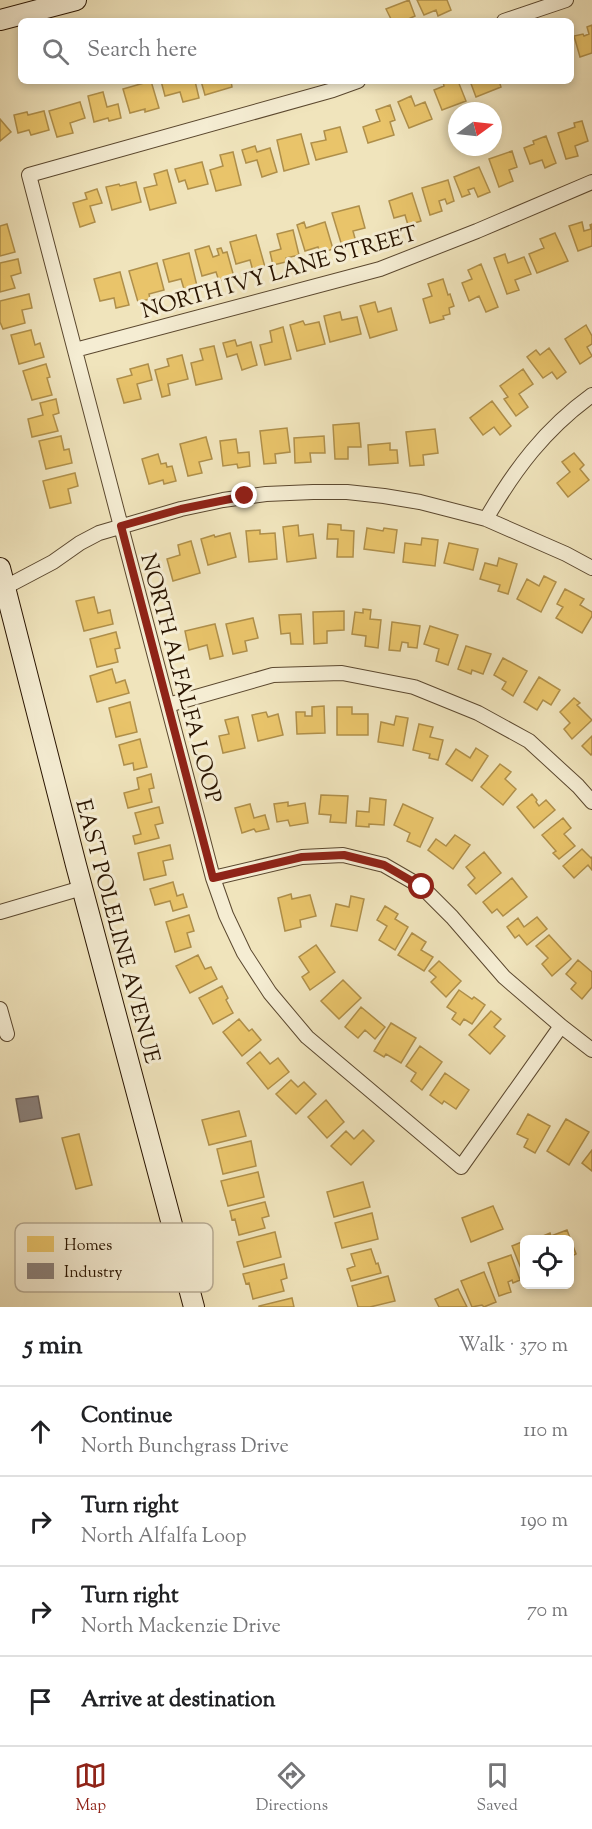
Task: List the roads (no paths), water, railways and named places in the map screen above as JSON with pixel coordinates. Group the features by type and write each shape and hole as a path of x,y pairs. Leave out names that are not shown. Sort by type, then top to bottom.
{"main road":[{"path":"9,15 76,0"},
{"name":"EAST POLELINE AVENUE","path":"0,568 3,589 172,1223"},
{"name":"EAST POLELINE AVENUE","path":"190,1292 194,1307"}],"street":[{"path":"513,18 566,0"},
{"name":"NORTH ALFALFA LOOP","path":"350,84 28,175 213,878 226,915 244,953 270,993 307,1037 461,1167 561,1026"},
{"name":"NORTH IVY LANE STREET","path":"75,351 380,269 592,182"},
{"path":"486,519 522,462 559,422 592,395"},
{"path":"3,589 53,562 80,543 99,533 121,526 223,500 266,494 313,492 384,496 420,502 486,519 592,568"},
{"path":"168,705 273,675 342,673 414,687 478,713 528,741 592,801"},
{"path":"213,878 302,857 344,855 384,865 422,887 452,917 504,977 592,1050"},
{"path":"0,912 82,888"},
{"path":"0,1009 7,1034"}]}
